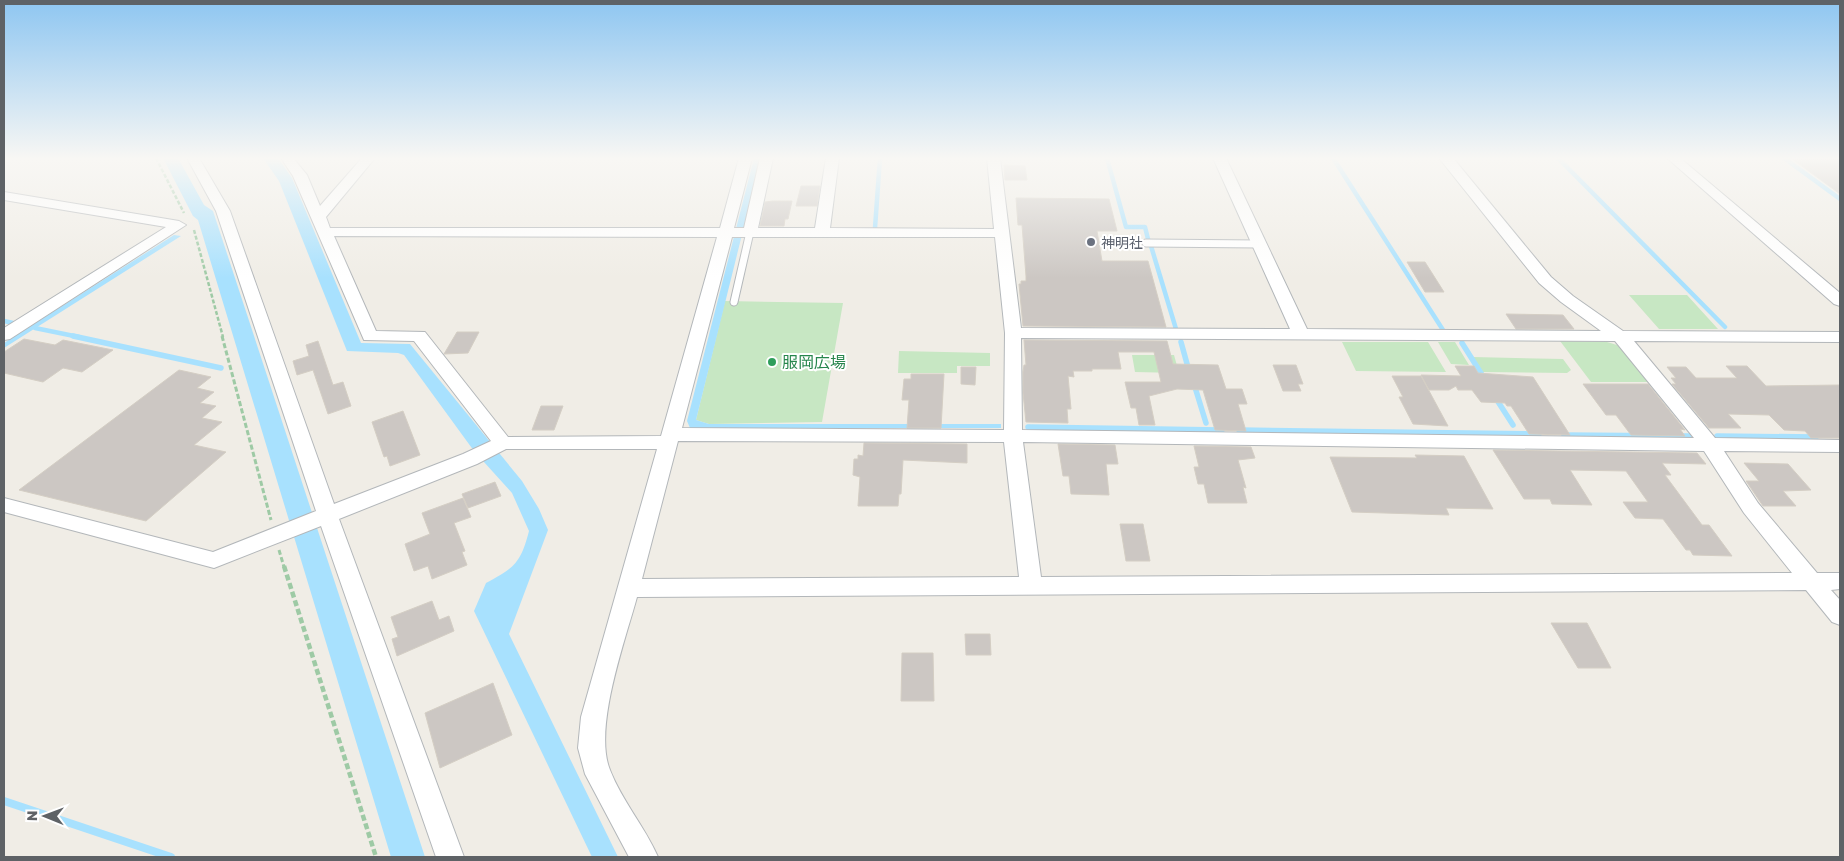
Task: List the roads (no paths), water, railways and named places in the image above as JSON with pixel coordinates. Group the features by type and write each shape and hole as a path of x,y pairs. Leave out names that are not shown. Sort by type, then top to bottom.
{"street":[{"path":"4,335 179,225 17,198"},
{"path":"216,198 223,210 323,517 450,857"},
{"path":"311,198 370,336 419,336 500,444"},
{"path":"319,216 334,198"},
{"path":"644,857 598,774 591,748 593,717 630,588 735,198"},
{"path":"750,232 758,198"},
{"path":"822,232 827,198"},
{"path":"998,198 1013,333 1013,436 1031,587"},
{"path":"1238,198 1301,335"},
{"path":"1479,198 1545,280 1567,299 1622,338 1710,445 1751,508 1840,616"},
{"path":"1719,198 1840,301"},
{"path":"326,232 726,231 1001,233"},
{"path":"1013,333 1622,338 1840,337"},
{"path":"4,505 214,560 477,455 500,444 670,438 1013,436 1840,446"},
{"path":"630,588 1840,581"}],"lane":[{"path":"734,302 750,232"},
{"path":"1146,243 1259,244"}],"water":[{"path":"184,198 200,198 204,205 213,211 425,857 391,857 198,220 193,216"},
{"path":"286,198 300,198 361,343 410,344 522,481 539,509 548,530 509,634 618,857 592,857 474,611 486,583 504,573 515,563 520,557 526,542 529,531 512,493 474,451 404,355 398,353 347,351"},
{"path":"744,198 751,198 696,420 709,424 1001,424 1001,428 690,428 687,421"},
{"path":"174,235 181,236 4,348 4,343"}],"waterway":[{"path":"875,228 877,198"},
{"path":"1118,198 1126,227 1145,227 1148,239"},
{"path":"1359,198 1443,330"},
{"path":"1598,198 1725,327"},
{"path":"1151,246 1176,329"},
{"path":"4,321 13,323"},
{"path":"35,328 79,337"},
{"path":"73,336 221,368"},
{"path":"1181,342 1189,371"},
{"path":"1462,343 1484,378"},
{"path":"1194,384 1206,423"},
{"path":"1495,397 1513,425"},
{"path":"1028,427 1222,430"},
{"path":"1239,430 1539,434"},
{"path":"1564,435 1689,436"},
{"path":"1717,436 1816,437"},
{"path":"4,801 171,857"}],"place":[{"name":"神明社","path":"1091,242"},
{"name":"服岡広場","path":"772,362"}]}
